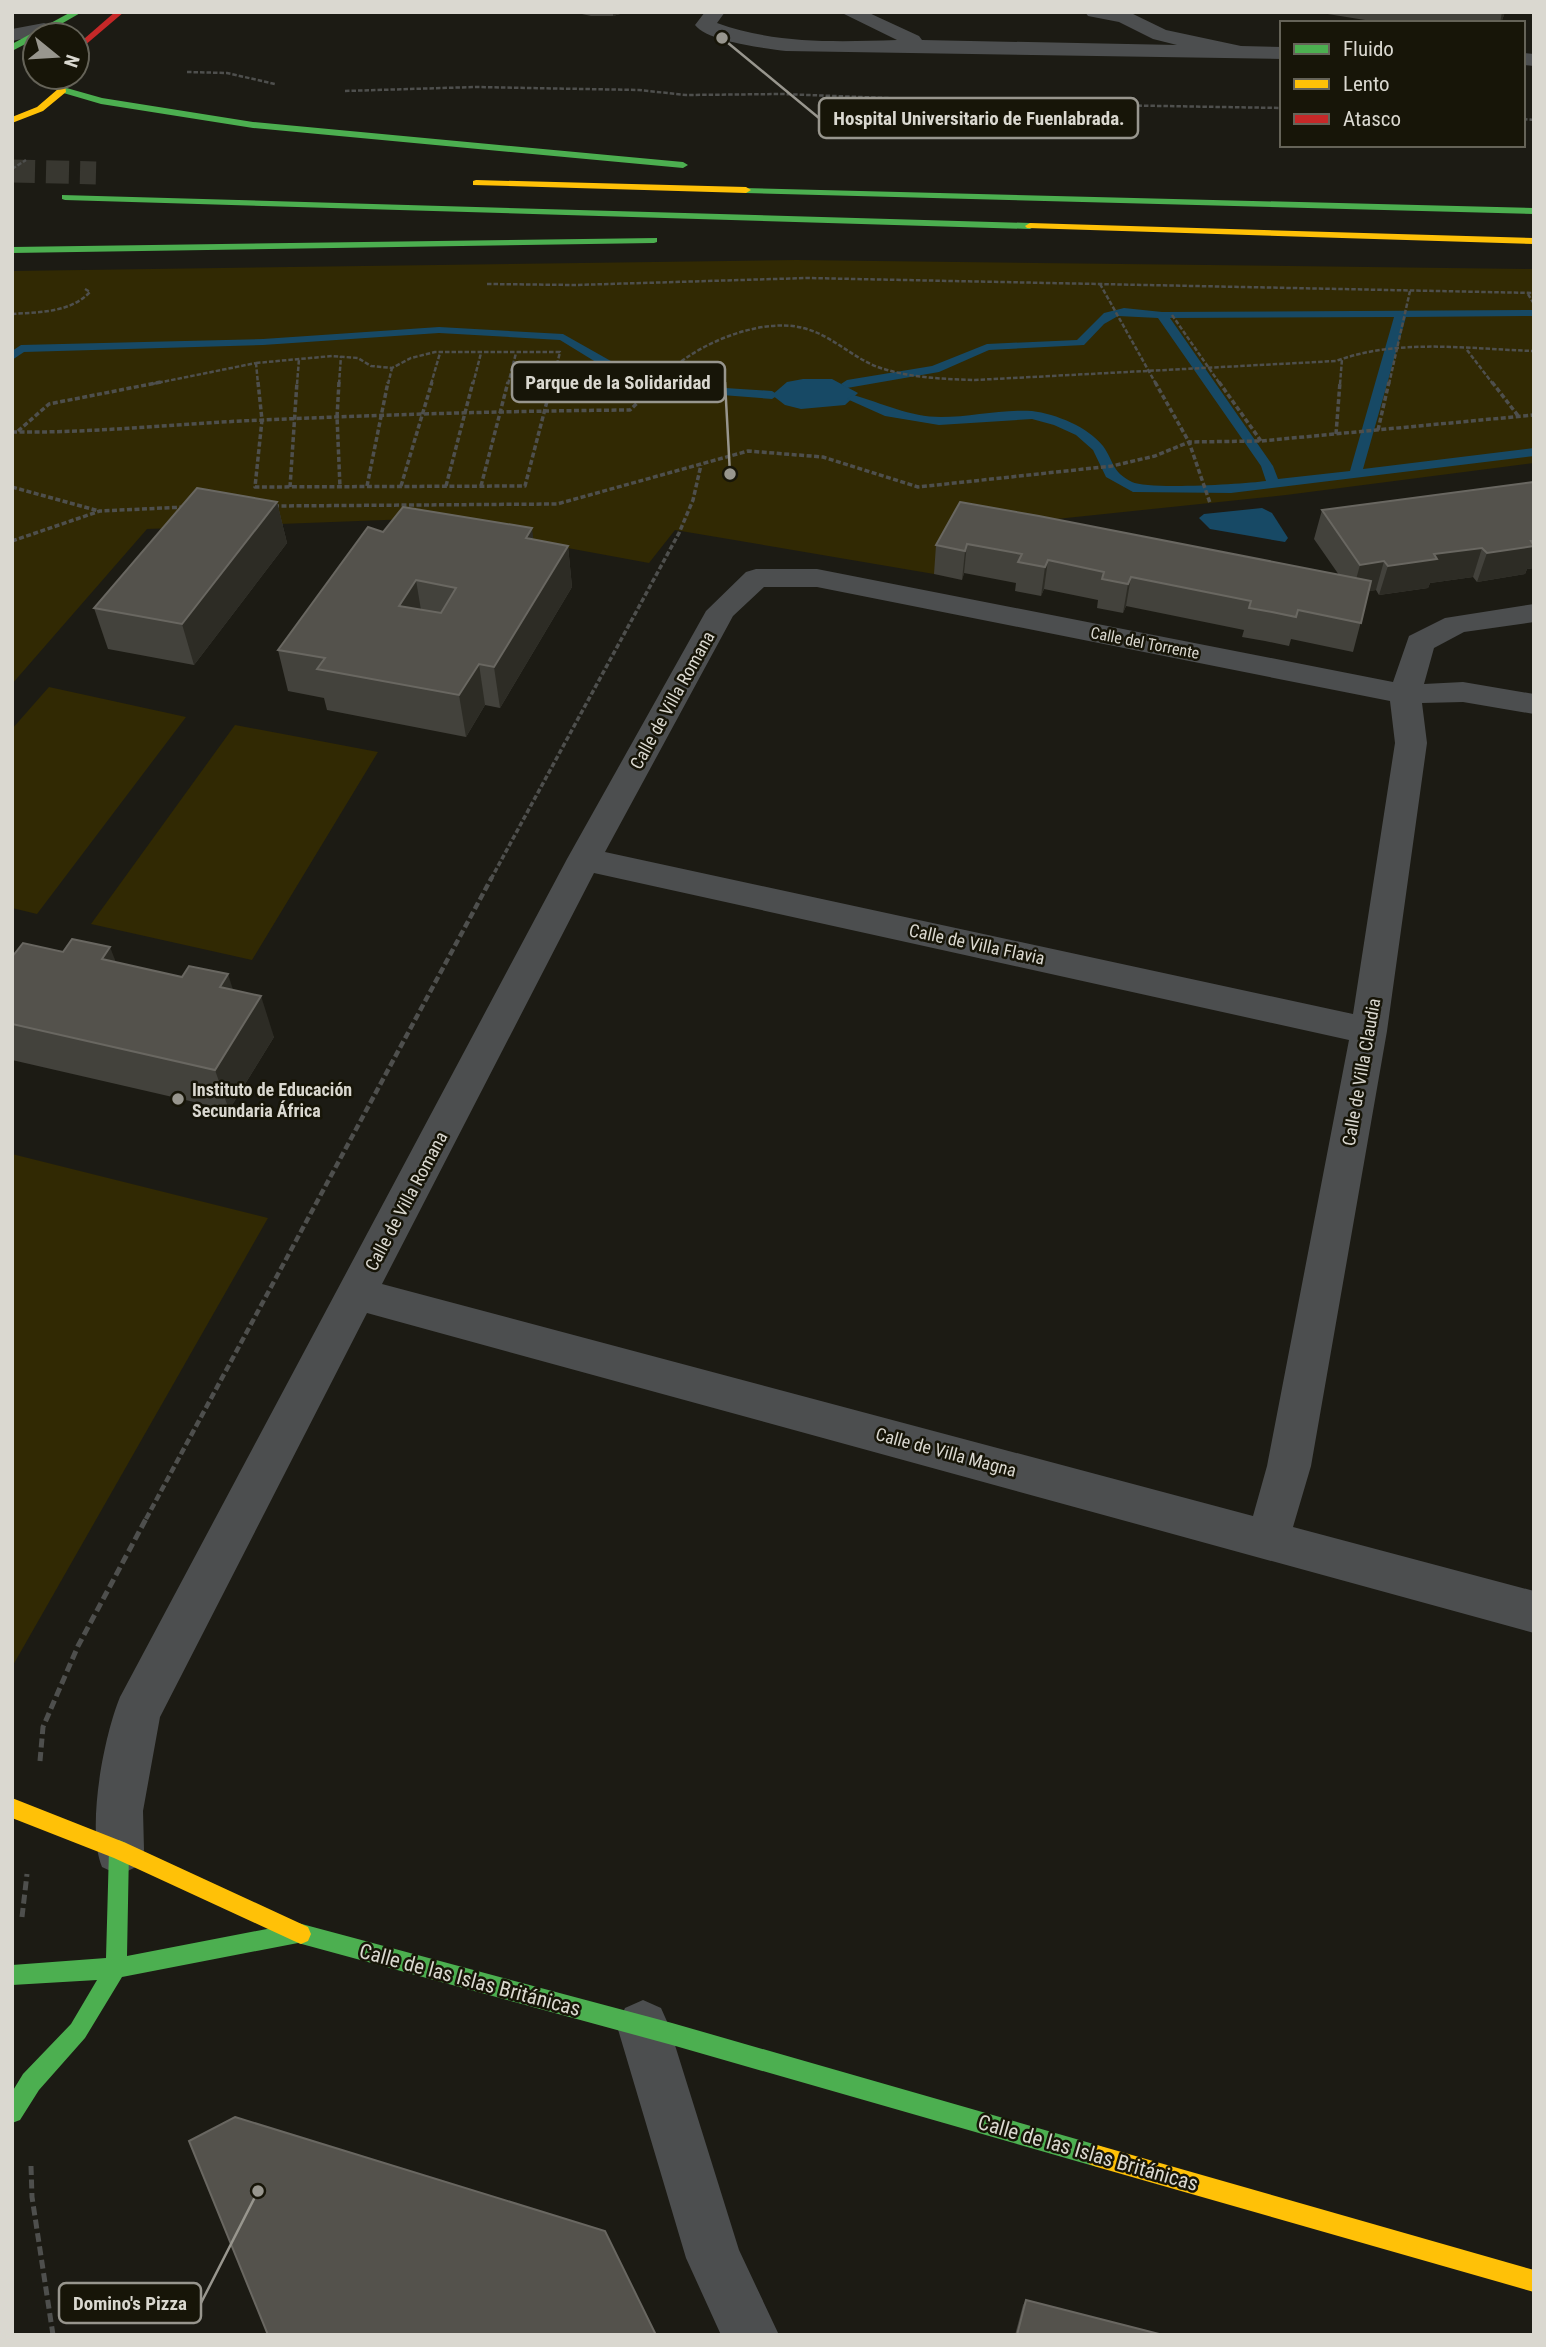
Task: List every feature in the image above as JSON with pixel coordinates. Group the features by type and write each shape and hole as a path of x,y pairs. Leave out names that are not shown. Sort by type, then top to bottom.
{"main road":[{"path":"60,21 78,12"},
{"path":"91,37 120,12"},
{"path":"12,120 37,112 54,102 59,91"},
{"path":"77,91 101,102 254,125 694,166"},
{"path":"872,177 1373,207"},
{"path":"457,183 1534,211"},
{"path":"65,197 1534,241"},
{"path":"913,239 1237,242 1257,234"},
{"path":"12,250 665,240"},
{"name":"Calle de las Islas Británicas","path":"12,1808 120,1850 298,1933 643,2026 1534,2281"},
{"path":"12,2112 31,2082 78,2031 116,1968 120,1850"},
{"name":"Calle de las Islas Británicas","path":"12,1975 116,1968 298,1933"}],"street":[{"name":"Calle del Torrente","path":"756,578 817,578 1405,694 1463,692 1534,704"},
{"name":"Calle de Villa Romana","path":"120,1850 119,1811 136,1713 584,859 721,611 756,578"},
{"name":"Calle de Villa Claudia","path":"1268,1538 1289,1466 1369,1031 1411,743 1405,694 1420,643 1456,624 1534,613"},
{"name":"Calle de Villa Flavia","path":"584,859 1369,1031"},
{"name":"Calle de Villa Magna","path":"357,1294 1534,1612"},
{"path":"643,2026 714,2258 751,2335"}],"lane":[{"path":"715,12 705,25 728,35 808,48 926,46 1280,53"},
{"path":"850,12 926,46"},
{"path":"1096,12 1124,17 1160,35 1241,52"}],"path":[{"path":"185,72 227,72 279,85"},
{"path":"344,91 475,87 639,90 686,95 782,94 1043,104 1280,108"},
{"path":"484,285 807,278 1534,293"},
{"path":"12,314 49,311 84,301 90,292 76,284 89,284"},
{"path":"1100,284 1115,316 1189,442 1210,503"},
{"path":"1378,430 1410,291"},
{"path":"1528,293 1534,304"},
{"path":"1172,315 1261,441"},
{"path":"15,432 68,433 262,420 465,411 629,410 652,391 661,379 723,337 766,327 801,327 829,338 882,369 975,380 1149,370 1209,370 1342,359 1366,350 1399,348 1534,351"},
{"path":"1466,349 1519,417"},
{"path":"15,432 50,404 256,363 341,356 358,358 371,366 392,368 411,358 440,353 560,352 525,486 255,487 262,420 256,363"},
{"path":"401,486 440,353"},
{"path":"446,486 481,353"},
{"path":"481,486 516,353"},
{"path":"340,487 337,417 341,356"},
{"path":"290,487 299,359"},
{"path":"1336,434 1342,359"},
{"path":"367,486 379,415 392,368"},
{"path":"269,506 557,504 748,451 822,457 918,487 1112,466 1155,456 1189,442 1261,441 1534,415"},
{"path":"12,487 100,511"},
{"path":"12,541 100,511 188,507"}],"shaded area":[{"path":"796,260 1534,269 1534,463 1286,495 1047,520 934,574 675,530 649,563 411,519 147,529 12,684 12,271"},
{"path":"49,687 186,717 37,914 12,908 12,729"},
{"path":"235,725 378,752 252,960 91,924"},
{"path":"12,1154 268,1218 12,1667"}],"water":[{"path":"832,379 858,393 845,405 801,409 785,405 772,395 787,382"},
{"path":"1262,508 1272,513 1288,538 1285,542 1210,529 1199,518 1204,514"}],"building":[{"path":"1534,482 1534,541 1531,541 1534,546 1487,553 1482,548 1434,554 1437,559 1388,566 1384,561 1360,565 1322,510"},
{"path":"197,488 277,502 182,624 94,608"},
{"path":"960,502 1371,581 1361,623 1298,610 1296,617 1249,608 1251,601 1131,577 1128,584 1102,579 1104,572 1048,560 1045,567 1018,562 1022,554 967,544 965,551 936,545"},
{"path":"403,507 532,528 526,538 568,546 494,667 479,664 459,695 317,669 325,658 278,650 368,527 383,532","holes":["416,580 456,588 441,613 399,606"]},
{"path":"72,939 110,947 102,959 182,977 189,966 228,974 220,987 261,996 215,1070 12,1024 12,957 23,943 63,952"},
{"path":"235,2117 605,2231 656,2335 268,2335 189,2141"},
{"path":"1026,2300 1163,2335 1017,2335"}],"waterway":[{"path":"847,384 935,369 987,347 1080,343 1100,321 1115,312 1162,315"},
{"path":"1401,314 1534,313"},
{"path":"1162,315 1401,314"},
{"path":"1355,474 1401,314"},
{"path":"1162,315 1267,466 1273,484"},
{"path":"12,357 21,349 263,342 439,330 563,337 621,372 661,387 772,395"},
{"path":"853,399 889,413 939,421 1032,415 1058,422 1080,432 1098,448 1110,474 1133,488 1231,489 1273,484"},
{"path":"1355,474 1534,452"},
{"path":"1273,484 1355,474"}],"tunnel":[{"path":"12,171 96,173"}],"traffic: fast":[{"path":"12,48 78,12"},
{"path":"66,91 101,101 253,125 683,165"},
{"path":"746,190 1534,211"},
{"path":"65,197 1030,226"},
{"path":"12,250 654,240"},
{"path":"12,2112 31,2082 78,2031 116,1968 119,1850"},
{"path":"12,1975 116,1968 298,1933"},
{"path":"301,1934 672,2034 1097,2156"}],"traffic: slow":[{"path":"12,120 40,109 62,91"},
{"path":"476,183 746,190"},
{"path":"1030,226 1534,241"},
{"path":"12,1808 119,1850 301,1934"},
{"path":"1097,2156 1534,2281"}],"traffic: jam":[{"path":"91,37 120,12"}],"place":[{"name":"Hospital Universitario de Fuenlabrada.","path":"722,38"},
{"name":"Parque de la Solidaridad","path":"730,474"},
{"name":"Instituto de Educación Secundaria África","path":"178,1099"},
{"name":"Domino's Pizza","path":"258,2191"}]}
